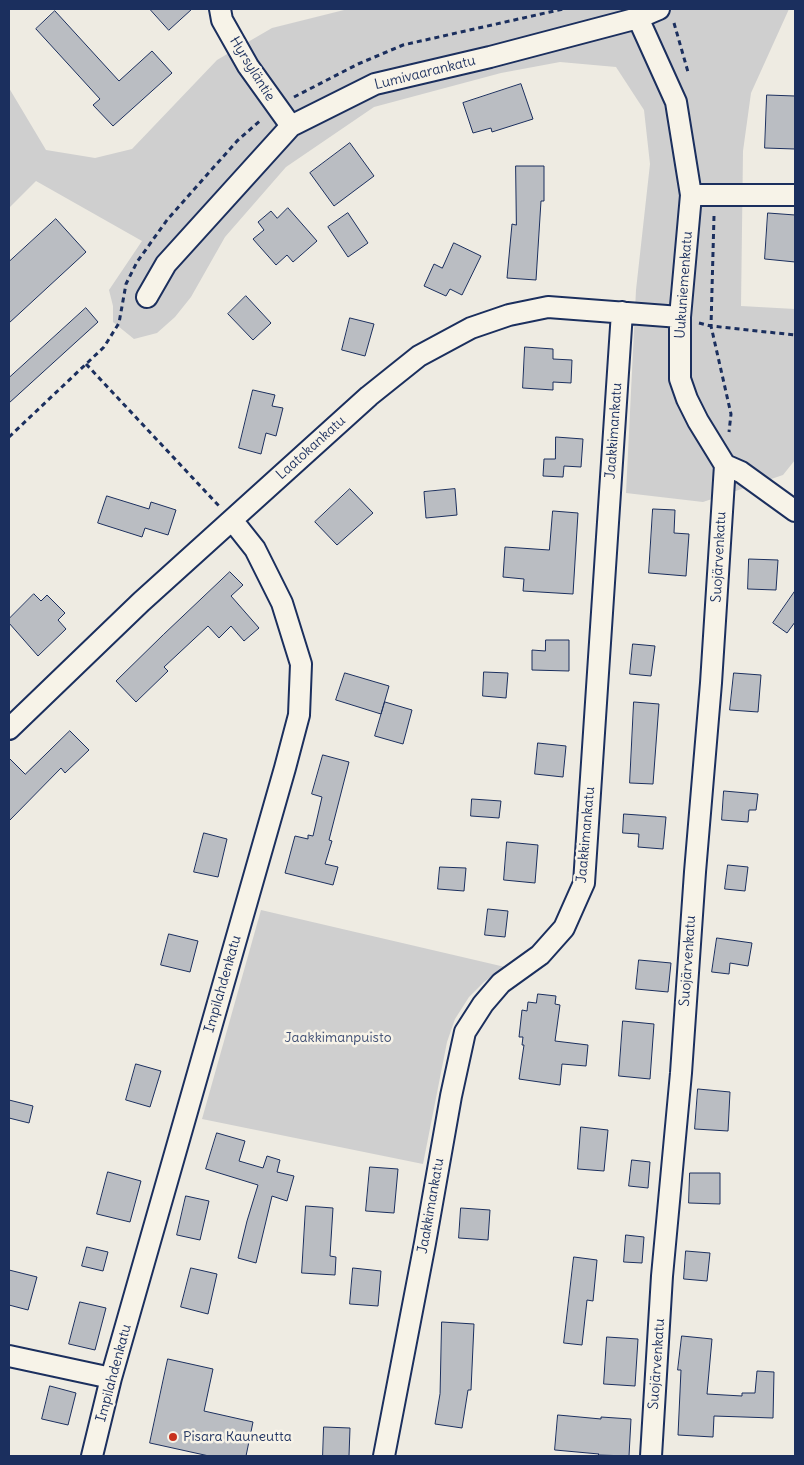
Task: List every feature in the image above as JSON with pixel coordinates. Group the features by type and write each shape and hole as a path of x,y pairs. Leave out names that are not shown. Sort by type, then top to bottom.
{"street":[{"name":"Hyrsyläntie","path":"220,9 222,20 248,66 291,126"},
{"name":"Lumivaarankatu","path":"147,297 166,264 291,126 375,84 490,57 638,18 659,9"},
{"name":"Uukuniemenkatu","path":"638,18 676,102 691,195 680,316 680,379 695,414 724,465"},
{"path":"691,195 795,195"},
{"name":"Laatokankatu","path":"9,730 141,602 369,396 419,356 471,328 508,315 548,307 680,316"},
{"name":"Jaakkimankatu","path":"384,1456 451,1096 465,1032 483,1004 501,983 540,955 564,928 584,883 622,312"},
{"path":"724,465 741,472 795,511"},
{"name":"Suojärvenkatu","path":"651,1456 662,1276 711,683 724,465"},
{"name":"Impilahdenkatu","path":"92,1456 111,1378 286,768 299,715 301,664 282,603 255,549 232,520"},
{"path":"9,1356 111,1378"}],"path":[{"path":"294,97 358,64 404,45 563,9"},
{"path":"201,183 238,141 262,118"},
{"path":"680,316 711,326 795,335"},
{"path":"9,437 86,364 232,520"}],"green space":[{"path":"348,9 789,9 751,93 743,151 741,306 795,309 795,460 783,475 703,502 626,493 636,290 650,164 644,110 616,67 560,62 501,73 374,107 286,167 225,237 191,297 175,317 157,333 134,339 113,322 113,306 109,290 142,241 36,181 9,208 9,88 46,150 95,158 132,149 217,60 272,28"},
{"name":"Jaakkimanpuisto","path":"261,910 505,967 484,982 469,997 455,1019 447,1042 423,1164 202,1119"}],"building":[{"path":"150,9 192,9 169,30"},
{"path":"55,11 119,81 152,51 172,73 113,126 93,105 100,99 36,29"},
{"path":"521,84 533,119 492,132 491,128 473,133 463,103"},
{"path":"767,95 795,96 795,149 765,148"},
{"path":"350,143 374,176 334,206 310,173"},
{"path":"516,166 544,166 544,201 541,201 536,280 507,278 512,224 516,225"},
{"path":"288,208 317,241 293,262 287,255 276,265 253,239 264,230 258,222 271,211 277,218"},
{"path":"348,213 368,243 348,257 328,227"},
{"path":"768,213 795,215 795,262 765,259"},
{"path":"56,219 86,252 9,323 9,262"},
{"path":"454,243 481,256 462,295 450,289 446,296 424,286 434,264 442,268"},
{"path":"246,296 271,323 253,340 228,314"},
{"path":"86,308 98,322 9,403 9,378"},
{"path":"350,318 374,324 365,356 342,350"},
{"path":"525,347 553,349 553,359 572,360 571,383 553,382 553,390 523,388"},
{"path":"253,390 275,395 272,406 283,408 276,436 266,433 261,454 239,448"},
{"path":"556,437 583,439 581,467 564,466 563,477 543,476 544,459 555,459"},
{"path":"350,489 373,513 337,545 315,522"},
{"path":"455,489 457,515 426,518 424,492"},
{"path":"107,496 149,509 151,502 176,510 168,535 145,528 142,537 98,523"},
{"path":"653,509 675,510 674,533 689,534 686,576 649,573"},
{"path":"553,511 578,513 573,594 523,591 524,579 503,577 505,547 549,550"},
{"path":"749,559 778,560 776,590 748,589"},
{"path":"230,572 243,585 231,596 259,628 244,641 231,626 219,638 208,626 164,667 168,671 136,702 116,681"},
{"path":"795,591 795,622 787,633 773,623"},
{"path":"34,594 41,601 47,595 65,613 58,620 66,629 38,656 9,623 9,619"},
{"path":"546,640 569,640 569,671 532,670 532,650 545,651"},
{"path":"633,644 655,646 651,676 630,674"},
{"path":"484,672 508,673 506,698 483,696"},
{"path":"345,673 389,686 381,714 336,700"},
{"path":"734,673 761,675 758,712 730,710"},
{"path":"385,702 412,710 403,744 375,736"},
{"path":"634,702 659,704 653,784 630,783"},
{"path":"70,731 89,750 65,773 61,768 9,821 9,758 25,774"},
{"path":"538,743 566,746 563,777 535,774"},
{"path":"323,755 349,762 329,840 332,841 325,864 338,867 333,885 285,873 295,836 308,839 308,835 313,836 322,797 312,794"},
{"path":"724,791 758,794 756,810 749,810 748,822 722,820"},
{"path":"472,799 501,801 499,818 471,816"},
{"path":"624,814 666,817 663,849 638,847 639,834 623,833"},
{"path":"204,833 227,839 218,877 194,872"},
{"path":"507,842 538,845 535,883 504,880"},
{"path":"728,865 748,867 745,891 725,889"},
{"path":"440,867 466,868 464,891 438,889"},
{"path":"488,909 508,911 505,937 485,935"},
{"path":"169,934 198,941 190,972 161,965"},
{"path":"717,938 752,943 748,966 730,963 729,974 712,972"},
{"path":"639,960 671,963 668,992 636,989"},
{"path":"538,994 556,996 555,1004 560,1005 555,1041 588,1045 586,1066 562,1064 560,1085 519,1079 524,1045 522,1045 523,1037 519,1037 522,1010 527,1011 528,1002 536,1003"},
{"path":"623,1021 654,1024 650,1079 619,1076"},
{"path":"136,1064 161,1071 150,1107 126,1100"},
{"path":"698,1089 730,1092 728,1131 695,1129"},
{"path":"9,1100 33,1106 29,1123 9,1118"},
{"path":"581,1127 608,1130 604,1171 578,1169"},
{"path":"217,1133 245,1141 239,1161 263,1168 267,1156 280,1160 277,1172 294,1176 287,1201 272,1196 256,1263 238,1258 258,1185 206,1169"},
{"path":"632,1160 650,1162 648,1188 629,1186"},
{"path":"370,1167 398,1169 394,1213 366,1211"},
{"path":"108,1172 141,1181 130,1222 97,1214"},
{"path":"690,1173 720,1173 720,1204 689,1203"},
{"path":"186,1196 209,1201 200,1240 177,1235"},
{"path":"306,1206 333,1208 330,1256 336,1257 335,1275 302,1273"},
{"path":"461,1208 490,1210 488,1240 459,1238"},
{"path":"626,1235 644,1237 642,1263 624,1262"},
{"path":"87,1247 108,1252 103,1271 82,1266"},
{"path":"686,1251 710,1253 707,1281 684,1279"},
{"path":"574,1257 597,1260 593,1301 587,1300 582,1345 564,1343"},
{"path":"191,1268 217,1274 208,1314 181,1307"},
{"path":"353,1268 381,1271 378,1306 350,1304"},
{"path":"9,1270 37,1277 28,1310 9,1305"},
{"path":"80,1302 106,1308 95,1350 69,1344"},
{"path":"442,1322 474,1324 471,1390 468,1390 462,1428 435,1424 440,1394"},
{"path":"682,1336 712,1339 707,1394 742,1396 742,1393 755,1393 757,1371 774,1372 773,1418 714,1416 713,1437 678,1435 681,1370 678,1370"},
{"path":"607,1337 638,1339 635,1386 604,1384"},
{"path":"168,1359 213,1369 204,1411 253,1422 246,1456 209,1456 150,1443"},
{"path":"50,1386 76,1393 68,1425 42,1419"},
{"path":"558,1415 601,1419 601,1417 631,1419 629,1456 598,1455 555,1450"},
{"path":"324,1427 350,1428 349,1456 323,1456"}],"place":[{"name":"Pisara Kauneutta","path":"173,1437"}]}
